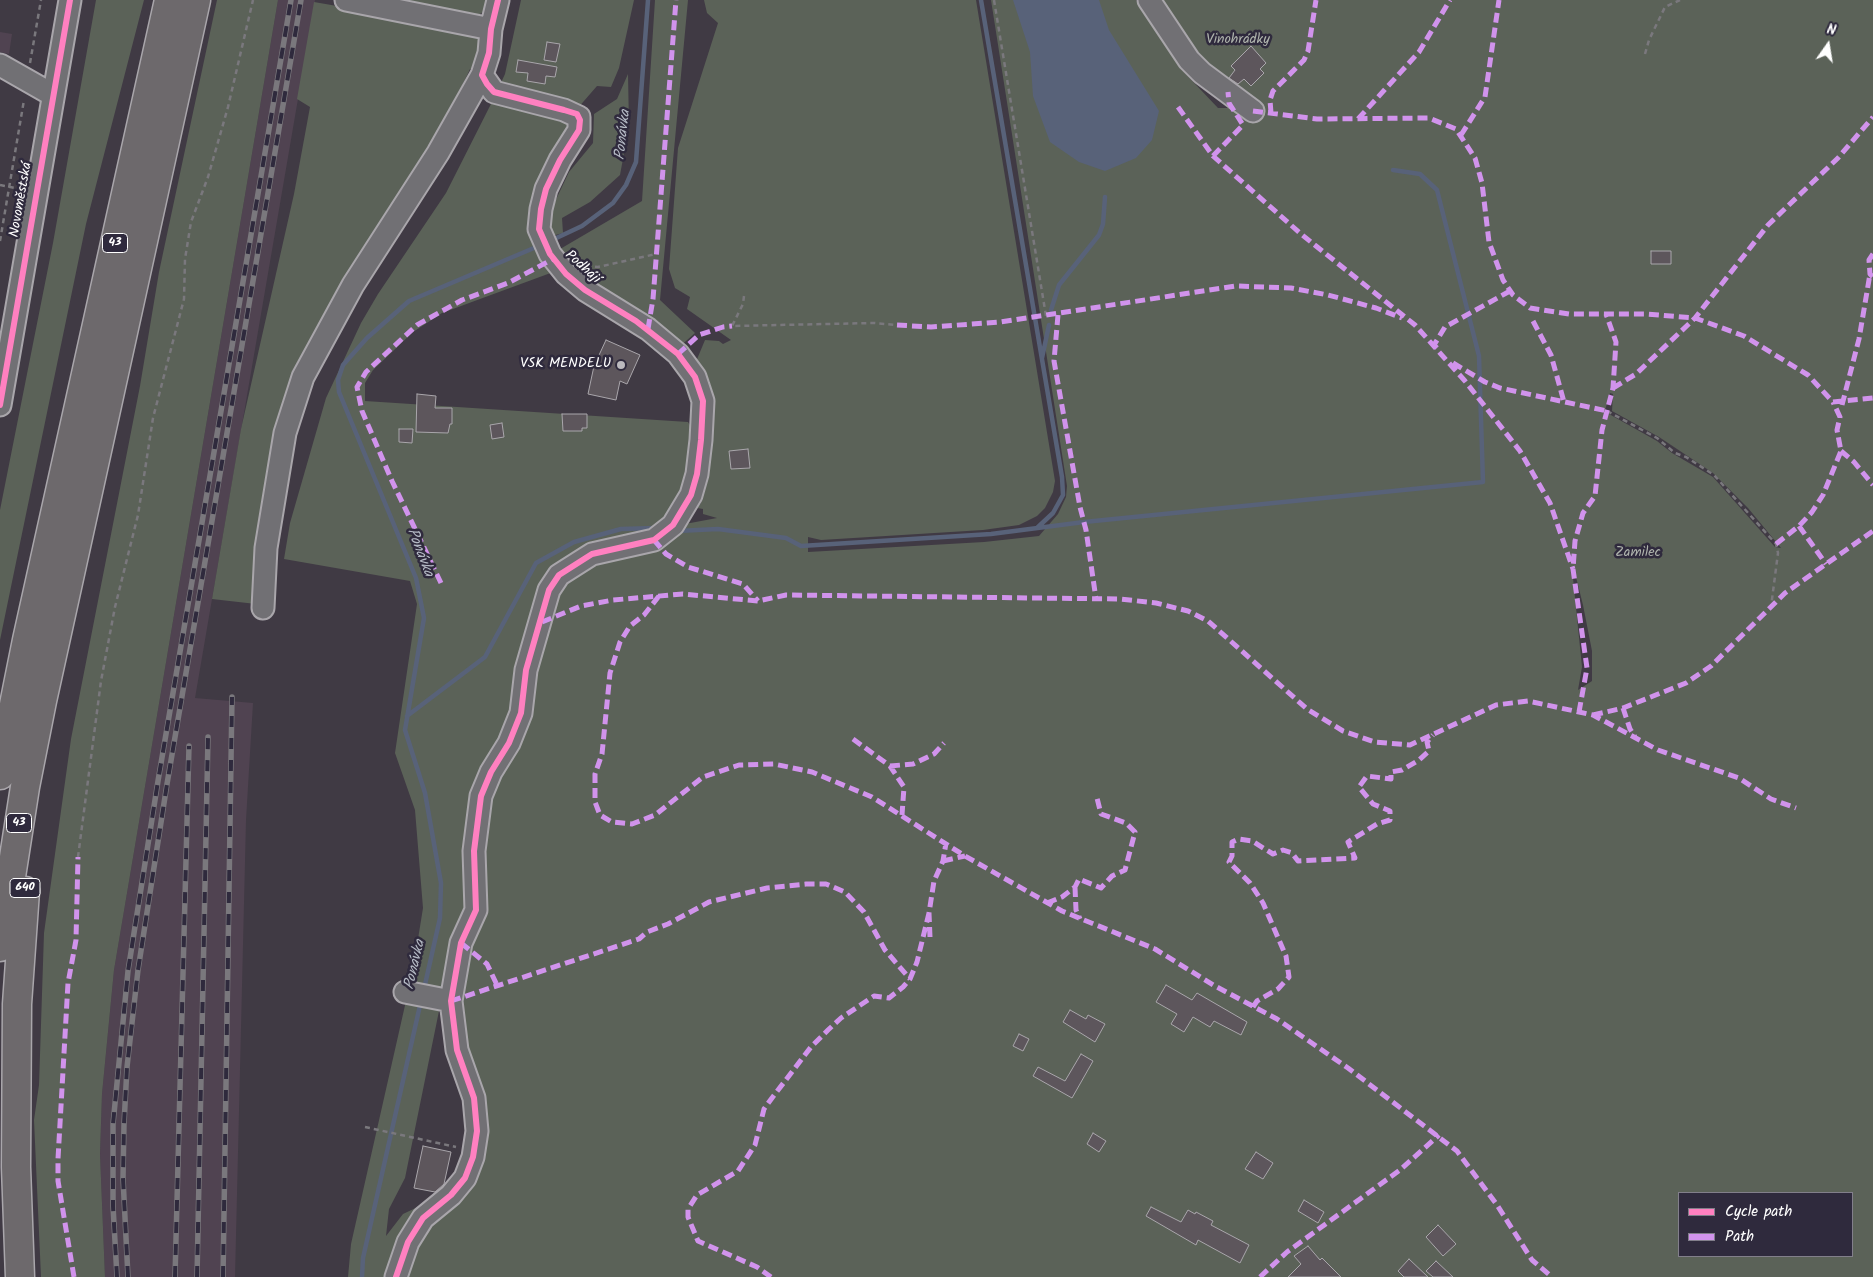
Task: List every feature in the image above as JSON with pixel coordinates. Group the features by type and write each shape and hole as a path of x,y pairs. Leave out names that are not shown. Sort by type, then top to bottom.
{"highway":[{"name":"43","path":"0,775 31,621 169,0"},
{"name":"43","path":"0,947 25,787 42,700 196,0"},
{"name":"640","path":"20,1277 16,1167 17,1004 42,700"}],"street":[{"name":"Novoměstská","path":"0,405 70,0"},
{"path":"346,0 491,29"},
{"path":"263,608 266,548 285,433 303,377 353,286 438,153 482,75 498,0"},
{"path":"1150,0 1189,60 1202,73 1253,111"},
{"path":"0,65 53,95"},
{"name":"Podhájí","path":"451,1001 460,943 476,910 474,851 481,796 491,772 509,743 522,713 526,670 549,590 559,575 592,554 662,534 688,502 697,474 703,401 695,377 678,354 636,321 585,290 553,258 539,229 546,189 560,160 579,130 579,117 564,110 494,92 482,75"},
{"path":"396,1277 408,1242 424,1218 451,1195 465,1178 474,1151 477,1131 474,1098 457,1050 451,1001 405,992"}],"path":[{"path":"0,241 41,0"},
{"path":"78,856 101,681 115,607 138,515 153,418 184,299 185,259 192,222 208,177 228,108 253,0"},
{"path":"994,0 1046,316"},
{"path":"1645,54 1649,40 1665,7 1680,0"},
{"path":"553,258 598,267 656,254"},
{"path":"744,296 743,304 732,326 874,323 897,326"},
{"path":"1607,411 1657,438 1675,453 1686,457 1714,475 1776,544 1778,553 1771,607"},
{"path":"365,1128 474,1151"}],"shaded area":[{"path":"278,0 315,0 195,698 253,703 246,820 235,1277 105,1277 100,1154 102,1094 114,970"},
{"path":"0,32 12,34 9,54 0,52"}],"green space":[{"path":"96,0 144,0 86,224 0,640 0,510 53,243"},
{"path":"217,0 278,0 114,970 102,1094 100,1154 105,1277 41,1277 34,1120 39,1085 44,933 71,739 140,386 159,272"},
{"path":"370,0 492,0 489,8 474,18"},
{"path":"521,0 634,0 619,68 611,87 597,86 577,109 499,87 505,74"},
{"path":"655,0 688,0 660,300 695,333 677,349 614,303 555,252 642,201"},
{"path":"704,0 976,0 1055,481 1053,492 1045,508 1037,516 1019,525 983,530 821,540 808,537 808,552 984,542 1039,536 1058,514 1066,497 1067,486 991,0 1136,0 1180,68 1218,108 1244,108 1194,61 1152,0 1873,0 1873,1277 348,1277 351,1244 413,970 423,908 415,810 395,753 417,604 410,581 284,559 290,523 326,398 361,323 378,294 446,193 493,100 573,120 537,193 556,271 442,313 413,332 373,370 365,383 365,401 688,422 697,437 685,524 717,518 703,514 703,509 697,508 701,503 697,496 712,434 715,403 709,380 695,364 705,340 719,341 723,344 731,340 687,309 690,297 675,288 669,269 678,148 718,23 707,13","holes":["1610,393 1613,394 1612,411 1659,437 1713,473 1748,508 1781,548 1775,547 1713,477 1672,453 1657,441 1609,414 1604,414","1572,568 1574,569 1583,605 1592,651 1592,681 1578,690 1582,667","439,1011 445,1013 462,1085 468,1128 466,1157 443,1195 403,1214 386,1236 389,1209 405,1178"]},
{"path":"314,2 337,6 338,4 475,35 480,40 481,47 474,70 470,69 434,145 313,344 256,604 212,599 241,429 294,194 310,107 297,99"},
{"path":"628,74 629,126 620,175 590,202 562,218 563,233 548,237 544,225 569,172 593,143 594,114 617,99"}],"water":[{"path":"1013,0 1099,0 1109,30 1159,111 1152,140 1136,158 1105,171 1079,162 1050,142 1033,96 1030,52"}],"building":[{"path":"547,42 560,44 556,62 544,60"},
{"path":"1251,46 1266,63 1260,69 1264,73 1251,86 1244,79 1238,84 1229,78 1235,70 1231,66"},
{"path":"518,60 557,67 555,77 546,76 545,84 527,81 528,73 516,72"},
{"path":"1651,251 1671,251 1671,264 1651,264"},
{"path":"606,340 640,355 627,384 620,381 616,400 588,394 594,366"},
{"path":"417,394 436,396 435,408 452,408 452,424 450,424 448,433 416,432"},
{"path":"562,414 587,414 587,428 582,428 582,431 563,431"},
{"path":"502,423 504,437 492,439 490,425"},
{"path":"399,429 413,429 412,443 399,442"},
{"path":"748,449 750,468 731,469 729,451"},
{"path":"1166,985 1192,1000 1197,993 1247,1022 1241,1035 1214,1021 1210,1027 1193,1017 1184,1032 1171,1024 1177,1014 1156,1002"},
{"path":"1070,1010 1086,1019 1088,1015 1105,1024 1095,1042 1063,1022"},
{"path":"1019,1034 1029,1039 1023,1051 1013,1046"},
{"path":"1081,1054 1093,1061 1072,1098 1033,1076 1038,1067 1065,1081"},
{"path":"1093,1133 1106,1141 1099,1152 1087,1144"},
{"path":"423,1146 451,1152 444,1184 435,1192 414,1188"},
{"path":"1256,1152 1273,1163 1263,1179 1245,1169"},
{"path":"1304,1200 1324,1212 1318,1223 1298,1211"},
{"path":"1151,1207 1181,1222 1188,1210 1213,1221 1211,1225 1249,1245 1240,1263 1198,1240 1196,1245 1146,1216"},
{"path":"1438,1225 1456,1244 1443,1256 1426,1237"},
{"path":"1308,1246 1320,1260 1322,1258 1341,1277 1288,1277 1301,1264 1294,1256"},
{"path":"1409,1259 1428,1277 1404,1277 1398,1271"},
{"path":"1436,1261 1453,1277 1433,1277 1426,1271"}],"waterway":[{"name":"Ponávka","path":"550,241 582,226 613,203 626,185 636,162 648,0"},
{"path":"981,0 1062,477 1063,495 1053,513 1038,527"},
{"path":"677,531 718,529 786,538 801,546 991,534 1084,522 1483,482 1479,356 1437,190 1420,174 1393,170"},
{"path":"1051,310 1059,285 1099,235 1103,224 1105,197"},
{"name":"Ponávka","path":"424,989 440,918 441,883 425,793 405,730 424,618 416,578 339,392 338,380 343,365 367,338 409,301 541,245"},
{"path":"1042,358 1049,325"},
{"path":"407,716 485,657 536,563 574,542 621,529 657,528"},
{"name":"Ponávka","path":"362,1277 363,1258 421,1001"}],"railway":[{"path":"117,1277 113,1206 113,1124 128,971 158,781 291,0"},
{"path":"128,1277 123,1178 124,1124 127,1067 138,970 167,784 301,0"},
{"path":"223,1277 232,697"},
{"path":"197,1277 208,737"},
{"path":"175,1277 189,746"}],"marked path":[{"path":"648,329 653,299 676,0"},
{"path":"1271,113 1270,100 1273,91 1304,60 1308,51 1316,0"},
{"path":"1358,119 1419,52 1450,0"},
{"path":"1461,135 1485,97 1499,0"},
{"path":"1213,156 1243,125 1229,103 1228,92"},
{"path":"1178,107 1213,156 1301,234 1415,325 1465,381 1520,451 1550,503 1573,569"},
{"path":"1253,111 1317,119 1429,118 1456,129 1475,158 1482,183 1489,242 1503,280 1513,295 1530,308 1569,314 1646,314 1695,318 1744,336 1808,375 1833,402 1873,398"},
{"path":"1613,388 1636,374 1695,318 1768,225 1838,158 1873,117"},
{"path":"1873,254 1869,260 1870,274 1873,277"},
{"path":"441,583 392,481 362,411 357,387 366,372 417,325 462,300 508,283 553,259"},
{"path":"1842,405 1859,339 1870,274"},
{"path":"897,325 931,327 1000,322 1236,286 1291,288 1328,295 1376,308 1402,318"},
{"path":"1437,348 1434,345 1445,327 1510,291"},
{"path":"1579,712 1587,668 1573,569 1575,541 1583,513 1595,496 1602,430 1613,388 1616,342 1606,314"},
{"path":"1058,315 1054,361 1080,507 1086,530 1096,599"},
{"path":"1533,321 1551,355 1564,402"},
{"path":"678,354 699,335 732,326"},
{"path":"1453,363 1485,382 1500,388 1607,411"},
{"path":"1776,544 1799,526 1812,512 1823,495 1841,451 1837,430 1840,417 1833,402"},
{"path":"1841,451 1854,462 1873,485"},
{"path":"1799,526 1826,564"},
{"path":"1593,715 1623,708 1686,683 1711,666 1785,593 1873,531"},
{"path":"654,540 666,554 688,567 743,584 758,601"},
{"path":"542,622 581,606 613,600 683,594 758,601 786,595 1120,599 1156,603 1188,611 1208,621 1307,709 1343,731 1375,742 1410,745 1496,705 1528,701 1593,715 1658,750 1739,778 1771,799 1796,808"},
{"path":"659,596 644,615 630,626 620,642 610,673 602,754 595,774 595,802 600,815 612,822 632,824 655,815 703,777 739,765 774,764 812,772 872,797 965,856 1062,911 1155,949 1215,986 1277,1019 1348,1068 1457,1151 1497,1205 1532,1260 1552,1277"},
{"path":"1623,708 1630,729 1635,737"},
{"path":"1253,1007 1257,1001 1278,989 1289,977 1286,956 1263,903 1250,883 1229,862 1232,856 1232,842 1239,839 1252,841 1273,854 1283,850 1292,853 1298,861 1355,858 1348,842 1377,824 1390,820 1390,811 1373,804 1359,787 1367,776 1391,779 1391,772 1402,770 1419,760 1429,751 1427,742 1433,735"},
{"path":"853,739 890,766 904,787 902,815"},
{"path":"890,766 913,764 934,754 944,743"},
{"path":"1047,903 1062,897 1075,887 1079,879 1101,888 1112,876 1125,870 1135,832 1126,823 1101,814 1097,798"},
{"path":"930,937 929,913 934,881 943,861 946,843"},
{"path":"943,861 965,856"},
{"path":"74,1277 58,1181 58,1159 68,983 76,940 78,857"},
{"path":"451,1001 639,939 647,932 668,924 709,902 767,888 806,884 826,884 845,892 864,912 885,950 910,979"},
{"path":"1075,887 1076,910 1080,919"},
{"path":"771,1277 757,1267 698,1241 688,1217 688,1209 697,1195 738,1171 755,1145 764,1109 811,1047 841,1018 874,996 889,998 910,979 917,962 929,913"},
{"path":"461,943 487,964 497,985"},
{"path":"1260,1277 1287,1252 1400,1170 1439,1135"}],"cycle path":[{"path":"0,405 70,0"},
{"path":"396,1277 408,1242 423,1218 451,1195 465,1178 473,1157 477,1131 474,1098 457,1050 451,1001 461,943 476,910 474,851 481,796 491,772 509,743 521,713 526,670 549,590 559,575 592,554 654,540 673,525 691,495 697,474 701,440 703,401 695,377 678,354 636,321 585,290 566,274 550,254 539,229 541,209 546,189 560,160 579,130 580,120 577,114 494,92 487,84 482,75 489,53 491,29 498,0"}],"place":[{"name":"VSK MENDELU","path":"621,365"}],"park label":[{"name":"Vinohrádky","path":"1238,41"},
{"name":"Zamilec","path":"1638,554"}]}
